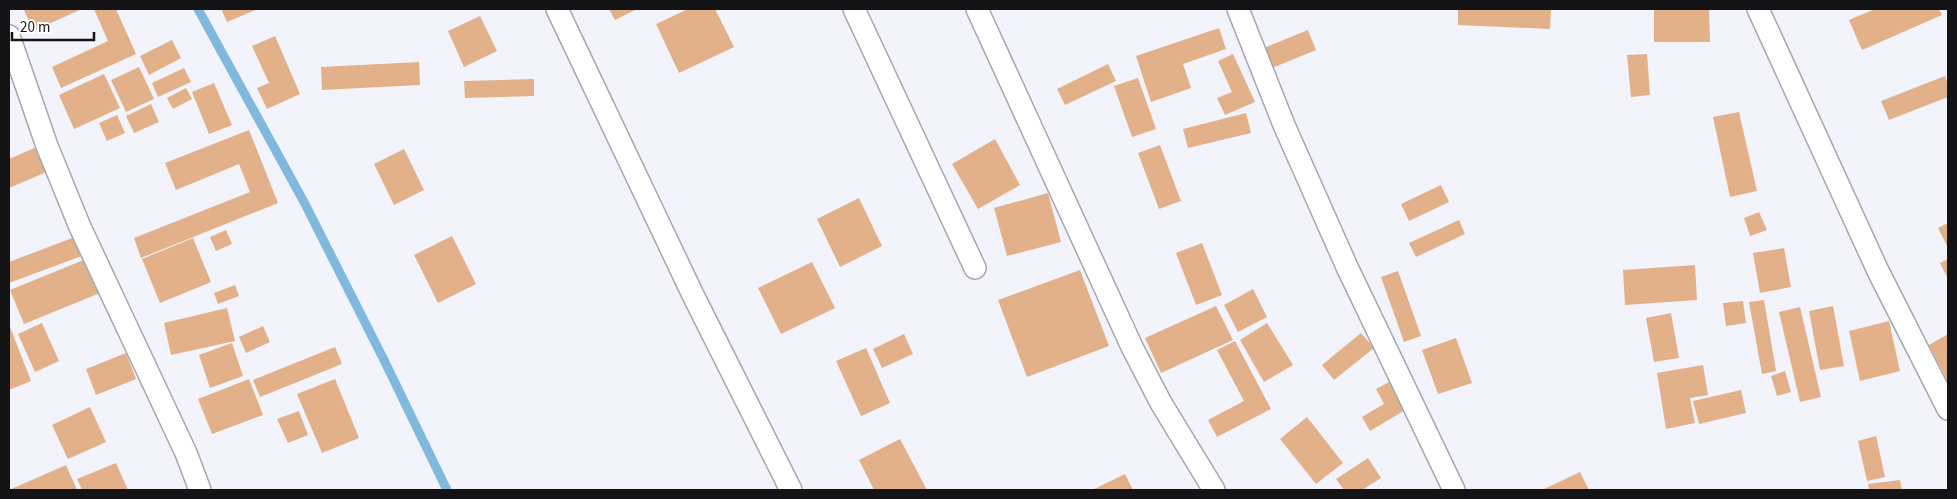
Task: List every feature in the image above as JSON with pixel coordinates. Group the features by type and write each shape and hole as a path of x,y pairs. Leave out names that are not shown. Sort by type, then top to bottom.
{"street":[{"path":"557,9 675,260 791,490"},
{"path":"854,9 975,268"},
{"path":"977,9 1132,346 1161,403 1214,490"},
{"path":"1238,9 1284,125 1343,258 1454,490"},
{"path":"1758,9 1878,271 1948,410"},
{"path":"9,36 47,146 80,227 186,453 200,490"}],"building":[{"path":"82,9 33,31 24,10"},
{"path":"94,9 116,9 136,54 61,88 52,67 108,41"},
{"path":"221,9 258,9 227,22"},
{"path":"609,9 637,9 615,20"},
{"path":"688,9 715,9 734,47 679,73 656,24"},
{"path":"1458,9 1551,9 1550,29 1458,25"},
{"path":"1654,9 1709,9 1710,42 1654,42"},
{"path":"1875,9 1939,9 1942,15 1862,50 1849,20"},
{"path":"480,16 497,51 464,67 448,31"},
{"path":"1219,28 1226,49 1183,64 1191,88 1151,102 1136,56"},
{"path":"1308,30 1316,50 1272,68 1264,48"},
{"path":"275,36 300,94 267,109 257,88 269,83 252,46"},
{"path":"172,40 181,58 149,75 140,56"},
{"path":"1233,54 1255,102 1225,115 1217,98 1232,92 1218,61"},
{"path":"1647,54 1650,95 1631,97 1627,55"},
{"path":"419,62 420,85 322,90 321,67"},
{"path":"1108,64 1116,81 1065,105 1057,89"},
{"path":"139,67 154,99 126,112 111,80"},
{"path":"184,68 191,82 158,97 152,83"},
{"path":"104,74 120,108 74,129 59,95"},
{"path":"1945,76 1948,85 1948,97 1889,120 1881,101"},
{"path":"1138,78 1156,129 1132,137 1114,86"},
{"path":"534,79 534,96 465,98 464,81"},
{"path":"214,83 232,125 209,134 192,92"},
{"path":"186,88 192,99 173,109 167,98"},
{"path":"151,104 159,122 134,133 126,116"},
{"path":"1739,112 1757,191 1730,197 1713,117"},
{"path":"1246,113 1251,133 1188,148 1183,129"},
{"path":"117,115 125,133 107,141 99,123"},
{"path":"249,130 278,203 141,258 134,238 250,192 239,164 176,190 165,163"},
{"path":"995,139 1020,185 978,209 952,164"},
{"path":"1160,145 1181,201 1159,209 1138,153"},
{"path":"39,146 49,171 9,188 9,159"},
{"path":"404,149 424,190 394,205 374,164"},
{"path":"1441,185 1449,202 1409,221 1401,204"},
{"path":"1048,193 1061,242 1007,256 994,208"},
{"path":"859,198 882,246 840,267 817,219"},
{"path":"1759,212 1767,230 1750,236 1744,218"},
{"path":"1459,220 1465,234 1416,257 1409,243"},
{"path":"1948,223 1948,248 1938,228"},
{"path":"226,230 232,244 216,251 210,237"},
{"path":"80,235 87,254 9,283 9,262"},
{"path":"452,236 476,284 438,303 414,255"},
{"path":"193,238 211,282 160,303 142,259"},
{"path":"1202,243 1222,295 1196,305 1176,253"},
{"path":"1784,248 1791,287 1760,293 1753,253"},
{"path":"86,259 100,293 24,324 10,290"},
{"path":"1948,259 1948,279 1940,263"},
{"path":"812,262 835,308 781,334 758,288"},
{"path":"1695,265 1697,300 1625,305 1623,270"},
{"path":"1080,270 1109,346 1027,377 998,300"},
{"path":"1398,271 1421,336 1404,342 1381,277"},
{"path":"235,285 239,296 218,304 214,293"},
{"path":"1253,289 1267,317 1238,332 1224,305"},
{"path":"1764,300 1776,371 1762,374 1749,302"},
{"path":"1743,301 1746,323 1726,326 1723,303"},
{"path":"1216,306 1233,340 1161,373 1145,338"},
{"path":"1833,306 1844,366 1820,370 1809,311"},
{"path":"1800,307 1821,397 1800,402 1779,312"},
{"path":"227,308 235,341 171,355 164,323"},
{"path":"1671,313 1679,358 1654,362 1646,318"},
{"path":"1889,321 1900,371 1860,381 1849,331"},
{"path":"42,323 59,361 35,372 18,334"},
{"path":"1267,323 1293,365 1264,382 1240,340"},
{"path":"9,324 31,381 9,390"},
{"path":"263,326 270,342 246,353 239,337"},
{"path":"1361,333 1374,348 1334,380 1322,365"},
{"path":"904,334 913,354 882,368 873,349"},
{"path":"1948,334 1948,382 1929,345"},
{"path":"1456,338 1472,383 1438,394 1422,350"},
{"path":"1235,341 1271,409 1217,437 1208,420 1244,401 1217,350"},
{"path":"232,343 243,376 210,388 199,355"},
{"path":"335,347 342,364 260,397 253,380"},
{"path":"866,348 890,403 861,416 836,361"},
{"path":"126,353 136,379 96,395 86,369"},
{"path":"1703,365 1708,395 1690,398 1695,423 1666,429 1657,373"},
{"path":"1785,371 1791,392 1777,396 1771,376"},
{"path":"249,379 263,415 212,434 198,399"},
{"path":"335,379 359,438 322,453 297,394"},
{"path":"1391,381 1407,409 1370,431 1362,417 1384,404 1376,389"},
{"path":"1741,390 1746,413 1699,424 1693,401"},
{"path":"90,407 106,442 68,459 52,425"},
{"path":"299,411 308,435 288,443 277,419"},
{"path":"1307,417 1343,463 1316,484 1280,439"},
{"path":"1876,436 1885,477 1867,481 1858,441"},
{"path":"900,439 927,490 874,490 859,460"},
{"path":"1368,458 1381,478 1362,490 1344,490 1336,479"},
{"path":"116,463 128,490 82,490 77,479"},
{"path":"66,465 77,490 9,490"},
{"path":"1580,472 1589,490 1542,490"},
{"path":"1125,474 1133,490 1092,490"},
{"path":"1900,480 1902,490 1869,490 1868,484"}],"waterway":[{"path":"198,9 304,202 447,490"}]}
